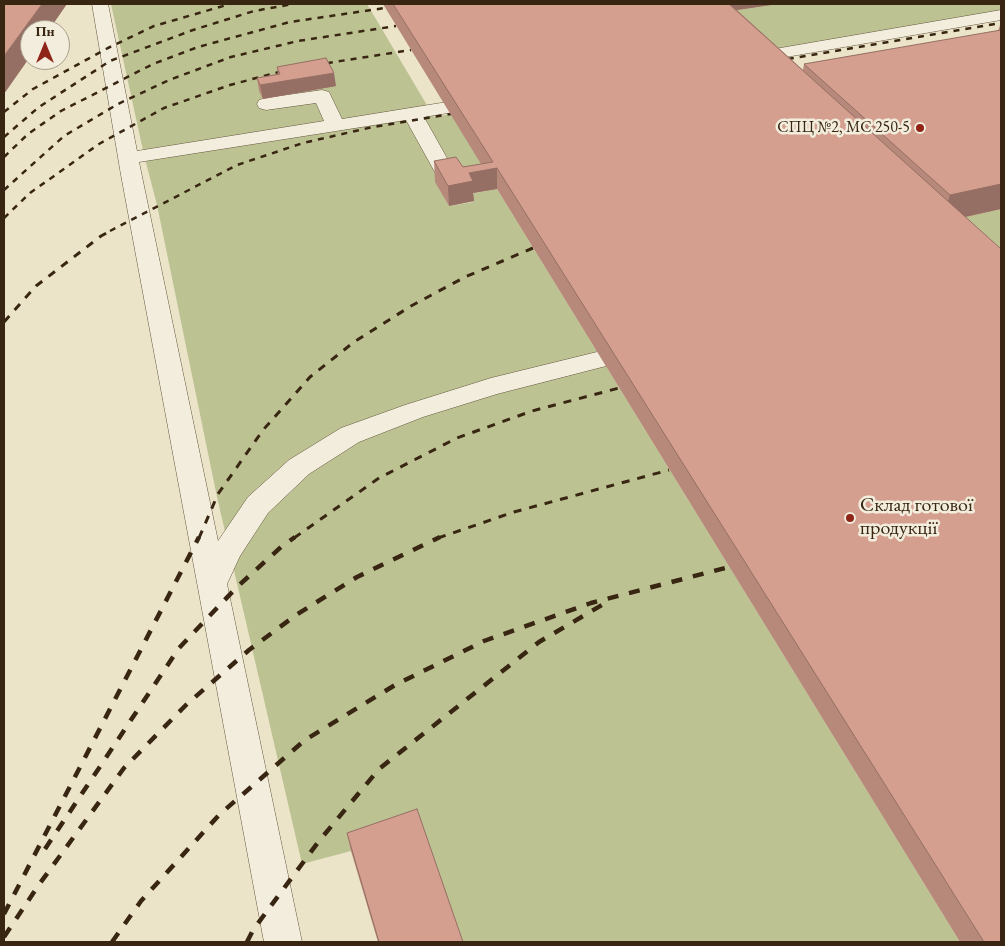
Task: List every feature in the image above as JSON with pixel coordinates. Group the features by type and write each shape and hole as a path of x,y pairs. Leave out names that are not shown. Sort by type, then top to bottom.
{"lane":[{"path":"100,4 128,158 283,942"},
{"path":"763,56 1001,15"},
{"path":"266,104 322,96 335,125"},
{"path":"128,158 447,108"},
{"path":"412,113 447,176"},
{"path":"212,584 227,551 258,505 300,467 350,435 414,411 491,387 601,359"}],"green space":[{"path":"111,4 367,4 434,117 451,114 493,182 436,182 449,206 473,202 469,194 497,189 960,942 459,942 351,851 302,864 217,497 157,205 144,155"},
{"path":"778,4 1001,4 1001,15 763,56 717,13"},
{"path":"1001,209 1001,278 941,222"}],"building":[{"path":"4,4 42,4 30,20 20,20 20,34 4,56"},
{"name":"Склад готової продукції","path":"393,4 729,4 1001,249 1001,942 984,942 497,168 469,173 473,181 448,186 434,161 456,157 463,167 493,162"},
{"name":"СПЦ №2, МС 250-5","path":"1001,30 1001,184 950,195 804,64"},
{"path":"326,58 334,73 260,85 257,78 280,74 277,67"},
{"path":"417,809 463,942 379,942 347,833"}],"railway":[{"path":"4,112 33,89 108,48 154,26 230,4"},
{"path":"4,137 39,107 110,61 193,30 254,11 293,4"},
{"path":"4,157 28,134 61,111 153,64 198,47 290,22 385,8"},
{"path":"776,61 1001,23"},
{"path":"4,190 64,136 118,104 169,80 231,57 298,41 396,26"},
{"path":"315,65 411,50"},
{"path":"4,218 30,193 99,144 164,108 230,85 290,69"},
{"path":"110,231 237,165 303,143 373,127 451,114"},
{"path":"4,322 36,286 101,236 112,230"},
{"path":"199,538 218,494 263,430 310,377 354,342 411,306 465,277 533,248"},
{"path":"294,538 379,478 457,438 532,411 619,388"},
{"path":"438,538 514,512 669,470"},
{"path":"4,914 199,537"},
{"path":"45,849 179,648 236,588 281,547 295,537"},
{"path":"4,937 38,886 124,768 186,705 249,650 296,615 357,577 440,537"},
{"path":"112,942 141,901 219,815 305,740 395,685 484,641 591,603 729,567"},
{"path":"247,942 253,930 319,841 379,769 539,642 607,602"}],"place":[{"name":"СПЦ №2, МС 250-5","path":"920,128"},
{"name":"Склад готової продукції","path":"850,518"}]}
